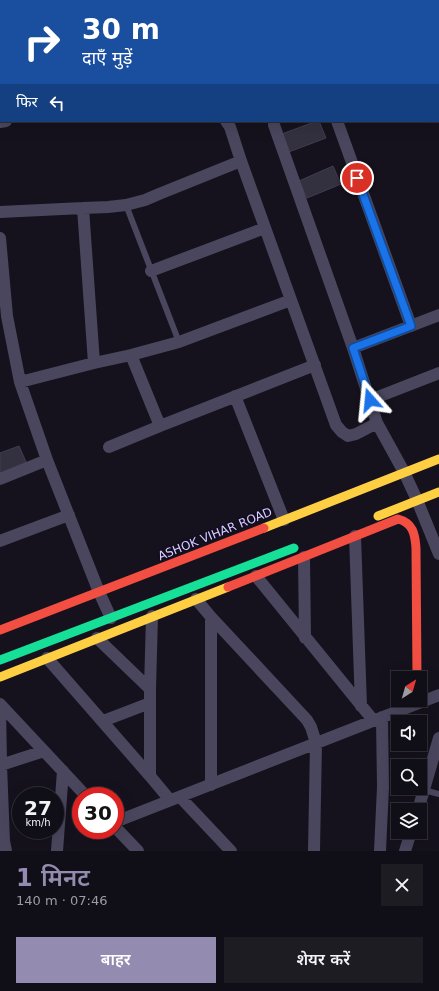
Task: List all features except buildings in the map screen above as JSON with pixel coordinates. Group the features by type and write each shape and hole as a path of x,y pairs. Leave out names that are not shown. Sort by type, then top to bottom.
{"main road":[{"name":"ASHOK VIHAR ROAD","path":"0,630 439,458"},
{"path":"366,520 439,492"},
{"path":"0,660 185,590 302,551 355,536 398,519 407,522 416,536 417,671"},
{"path":"0,677 256,576 302,551"}],"street":[{"path":"227,122 336,425 348,436 356,434 377,423"},
{"path":"337,122 411,326"},
{"path":"274,125 353,348 377,423 404,472 439,554"},
{"path":"0,212 126,205 145,200 241,161"},
{"path":"83,208 94,363"},
{"path":"151,271 265,228"},
{"path":"0,238 3,316 20,382 47,460 99,592 111,618"},
{"path":"20,382 179,342 291,300"},
{"path":"353,348 439,315"},
{"path":"131,355 160,426"},
{"path":"109,447 315,365"},
{"path":"370,400 439,373"},
{"path":"236,396 284,520"},
{"path":"0,479 47,460"},
{"path":"0,541 69,515"},
{"path":"355,536 361,706"},
{"path":"302,551 305,638"},
{"path":"256,576 361,706 378,719 383,787 380,851"},
{"path":"196,599 307,720 311,727 316,743 314,851"},
{"path":"150,776 152,616"},
{"path":"211,617 211,785"},
{"path":"97,638 150,689"},
{"path":"47,658 150,776 231,851"},
{"path":"427,699 439,695"},
{"path":"103,721 150,703"},
{"path":"0,704 78,787"},
{"path":"0,704 4,841 6,851"},
{"path":"124,819 406,707"},
{"path":"427,780 439,738"},
{"path":"1,765 44,751"},
{"path":"57,851 64,772"},
{"path":"124,836 138,851"},
{"path":"406,851 409,839"}],"lane":[{"path":"126,205 179,342"},
{"path":"427,791 439,794"}],"traffic: fast":[{"path":"0,660 294,548"}],"traffic: slow":[{"path":"264,528 439,459"},
{"path":"378,516 439,492"},
{"path":"0,677 228,587"}],"traffic: jam":[{"path":"228,587 398,519 403,521 410,526 416,543 417,671"},
{"path":"0,630 264,528"}],"route":[{"path":"357,178 411,326 353,348 370,400"}]}
